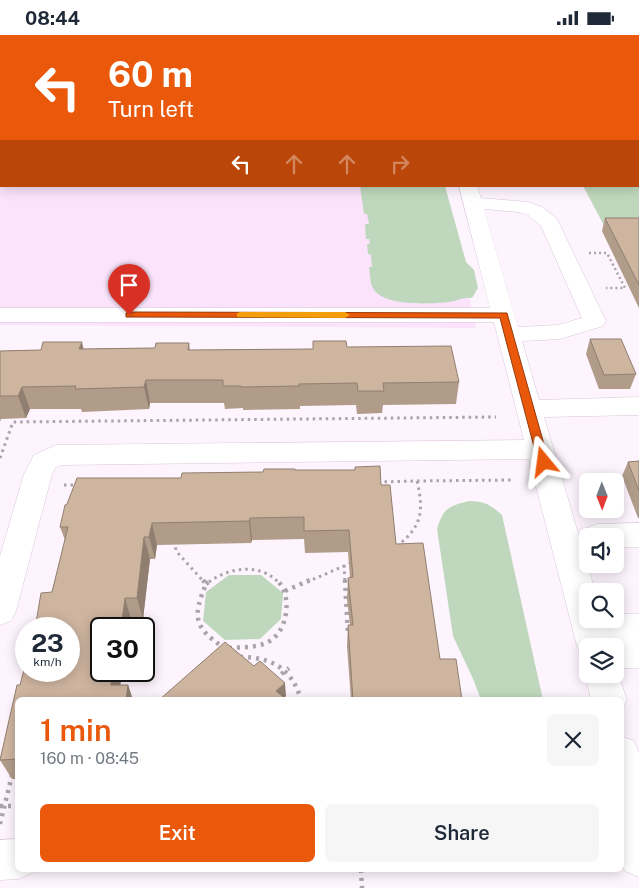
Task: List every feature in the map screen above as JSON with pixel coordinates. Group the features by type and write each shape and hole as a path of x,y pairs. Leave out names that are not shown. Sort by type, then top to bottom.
{"street":[{"path":"0,315 506,325 560,332 595,321 550,223 535,211 521,205 471,195 506,325 540,449 576,537 592,637 639,628"},
{"path":"529,409 639,406"},
{"path":"0,611 38,474 44,462 56,455 540,449"},
{"path":"624,535 639,535"},
{"path":"624,653 639,653"},
{"path":"604,683 608,697"},
{"path":"624,767 633,805 633,849"},
{"path":"0,859 15,859"}],"path":[{"path":"596,253 607,253 625,288 612,288"},
{"path":"0,458 13,422 496,417"},
{"path":"368,482 511,480"},
{"path":"394,547 409,538 420,519 421,497 417,481"},
{"path":"176,531 176,551 206,584"},
{"path":"285,591 352,563"},
{"path":"344,565 348,642"},
{"path":"245,567 272,575 281,582 287,597 287,613 282,627 271,640 252,647 226,648 206,637 198,625 197,605 206,584 223,573 245,567"},
{"path":"239,647 238,657 268,659 284,671 293,681 300,697"},
{"path":"270,683 289,668"},
{"path":"0,824 13,770"},
{"path":"0,806 15,806"},
{"path":"361,872 362,888"}],"shaded area":[{"path":"0,187 445,187 476,328 0,325"}],"green space":[{"path":"360,187 445,187 466,262 474,270 478,288 472,298 449,302 406,303 384,298 377,293 370,279 371,255 368,254 367,244 370,244 369,239 366,239 365,224 369,224 367,214 364,214"},
{"path":"584,187 639,187 639,231 607,231"},
{"path":"469,501 479,502 487,504 502,515 542,697 480,697 453,636 437,529 447,509"},
{"path":"229,575 261,575 283,593 281,619 260,639 225,640 203,621 206,592"}],"building":[{"path":"605,218 639,218 639,285"},
{"path":"590,339 621,339 636,374 604,375"},
{"path":"313,341 346,341 347,347 451,346 459,382 383,383 384,391 358,391 357,383 241,387 223,386 223,380 146,380 144,387 75,389 76,386 22,387 18,396 0,396 0,351 41,350 43,342 82,342 79,349 155,348 156,343 189,343 188,350 313,349"},
{"path":"639,461 639,491 628,462"},
{"path":"380,466 381,485 390,485 396,544 423,543 440,659 456,659 462,697 353,697 348,625 353,625 348,578 353,577 349,530 304,531 304,517 250,518 249,521 152,523 149,537 144,537 137,598 125,598 123,617 90,617 90,682 111,682 111,685 128,685 126,697 15,697 15,759 0,760 17,685 20,685 21,682 80,682 80,617 37,617 41,593 52,592 68,527 60,527 65,505 77,478 181,478 182,473 263,472 264,469 355,470 355,467"},
{"path":"225,642 254,666 260,661 285,683 276,691 283,697 162,697"}],"slow traffic":[{"path":"240,315 345,315"}],"route":[{"path":"129,315 504,315 544,462"}]}
